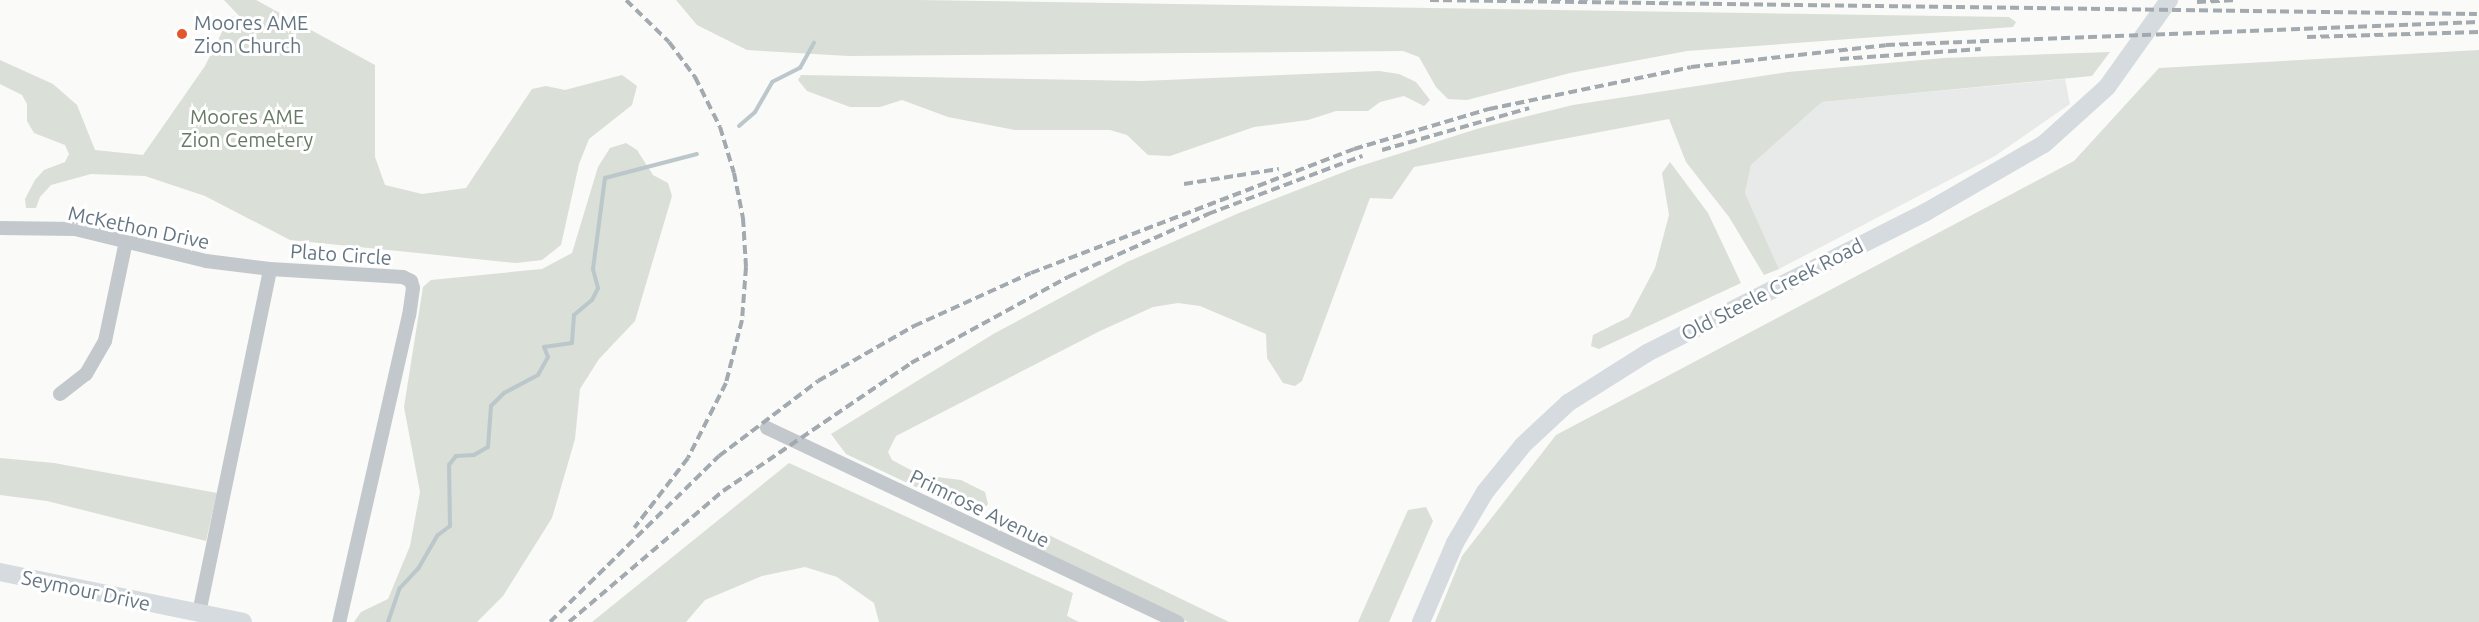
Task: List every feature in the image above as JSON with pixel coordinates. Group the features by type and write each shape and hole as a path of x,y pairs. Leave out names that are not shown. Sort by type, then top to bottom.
{"main road":[{"name":"Old Steele Creek Road","path":"1421,622 1455,543 1485,492 1523,444 1568,403 1674,338 1994,175 2058,134 2107,87 2169,0"},
{"name":"Seymour Drive","path":"0,572 243,622"}],"street":[{"name":"McKethon Drive","path":"0,228 75,230 206,261 270,269"},
{"path":"60,394 86,374 105,341 126,241"},
{"name":"Plato Circle","path":"199,613 270,269 403,277 411,281 409,315 339,622"},
{"name":"Primrose Avenue","path":"767,428 1170,620"}],"shaded area":[{"path":"2065,79 2070,104 1995,156 1779,269 1745,193 1751,165 1822,102"}],"green space":[{"name":"Moores AME Zion Cemetery","path":"224,0 256,0 375,65 375,157 385,185 422,194 466,188 532,89 546,86 565,90 622,75 637,86 632,105 589,139 579,164 561,245 542,260 516,263 290,240 205,196 145,176 91,174 51,185 40,197 36,208 26,208 25,199 35,180 44,170 65,162 69,154 65,145 34,133 27,121 27,104 22,95 0,84 0,60 53,84 77,105 95,150 143,155 205,66 230,16 242,19"},
{"path":"676,0 918,0 2009,17 2016,22 2013,27 1687,51 1570,73 1467,100 1448,99 1436,87 1419,57 1403,51 849,56 747,50 697,25"},
{"path":"2479,50 2479,622 1435,622 1462,556 1556,435 2074,161 2159,68"},
{"path":"2110,52 2092,76 1822,102 1751,165 1745,193 1779,269 1764,275 1729,217 1686,162 1669,119 1414,167 1392,199 1370,198 1302,381 1295,386 1283,383 1267,358 1266,334 1200,306 1178,303 1153,307 1100,331 896,436 888,452 892,460 920,475 961,480 985,492 988,504 980,513 971,513 846,454 831,434 995,333 1127,262 1239,213 1354,168 1480,128 1573,105 1788,72 1944,58"},
{"path":"1379,71 1399,74 1416,82 1430,100 1424,106 1404,96 1380,102 1368,111 1336,111 1308,120 1254,127 1170,156 1148,155 1127,135 1110,130 1015,130 948,117 902,100 880,107 850,107 807,91 798,80 801,75 1142,81"},
{"path":"626,143 637,150 653,175 668,183 672,196 635,321 599,359 580,389 575,439 552,518 503,596 477,622 354,622 361,612 388,599 410,546 420,492 404,407 423,287 431,280 542,269 572,253 598,167 610,148"},
{"path":"1670,162 1708,213 1741,283 1599,349 1591,346 1593,335 1629,317 1655,268 1669,215 1662,173"},
{"path":"0,458 54,463 217,493 206,541 47,501 0,495"},
{"path":"789,463 1073,593 1067,616 1079,622 879,622 874,603 837,577 805,567 762,576 705,600 686,622 592,622"},
{"path":"1426,507 1433,521 1389,622 1358,622 1408,510"},
{"path":"1030,526 1229,622 1188,622 1028,544"}],"waterway":[{"path":"739,126 755,112 772,82 800,68 814,43"},
{"path":"388,622 400,588 418,569 438,535 450,526 449,465 456,456 474,455 488,447 491,406 504,393 538,375 548,357 544,347 572,343 574,315 592,300 598,288 593,269 605,178 697,154"}],"railway":[{"path":"626,0 669,42 695,77 720,127 734,173 743,218 746,267 742,320 726,383 688,458 634,528"},
{"path":"1430,0 2477,14"},
{"path":"2197,2 2237,0"},
{"path":"550,622 719,456 818,381 914,326 1031,273 1354,149 1489,109 1691,67 1886,45 2479,22"},
{"path":"2307,37 2479,32"},
{"path":"1840,59 1981,49"},
{"path":"1382,150 1529,108"},
{"path":"569,622 723,491 911,363 1068,277 1208,214 1362,156"},
{"path":"1184,184 1279,169"}],"place":[{"name":"Moores AME Zion Church","path":"182,34"}]}
